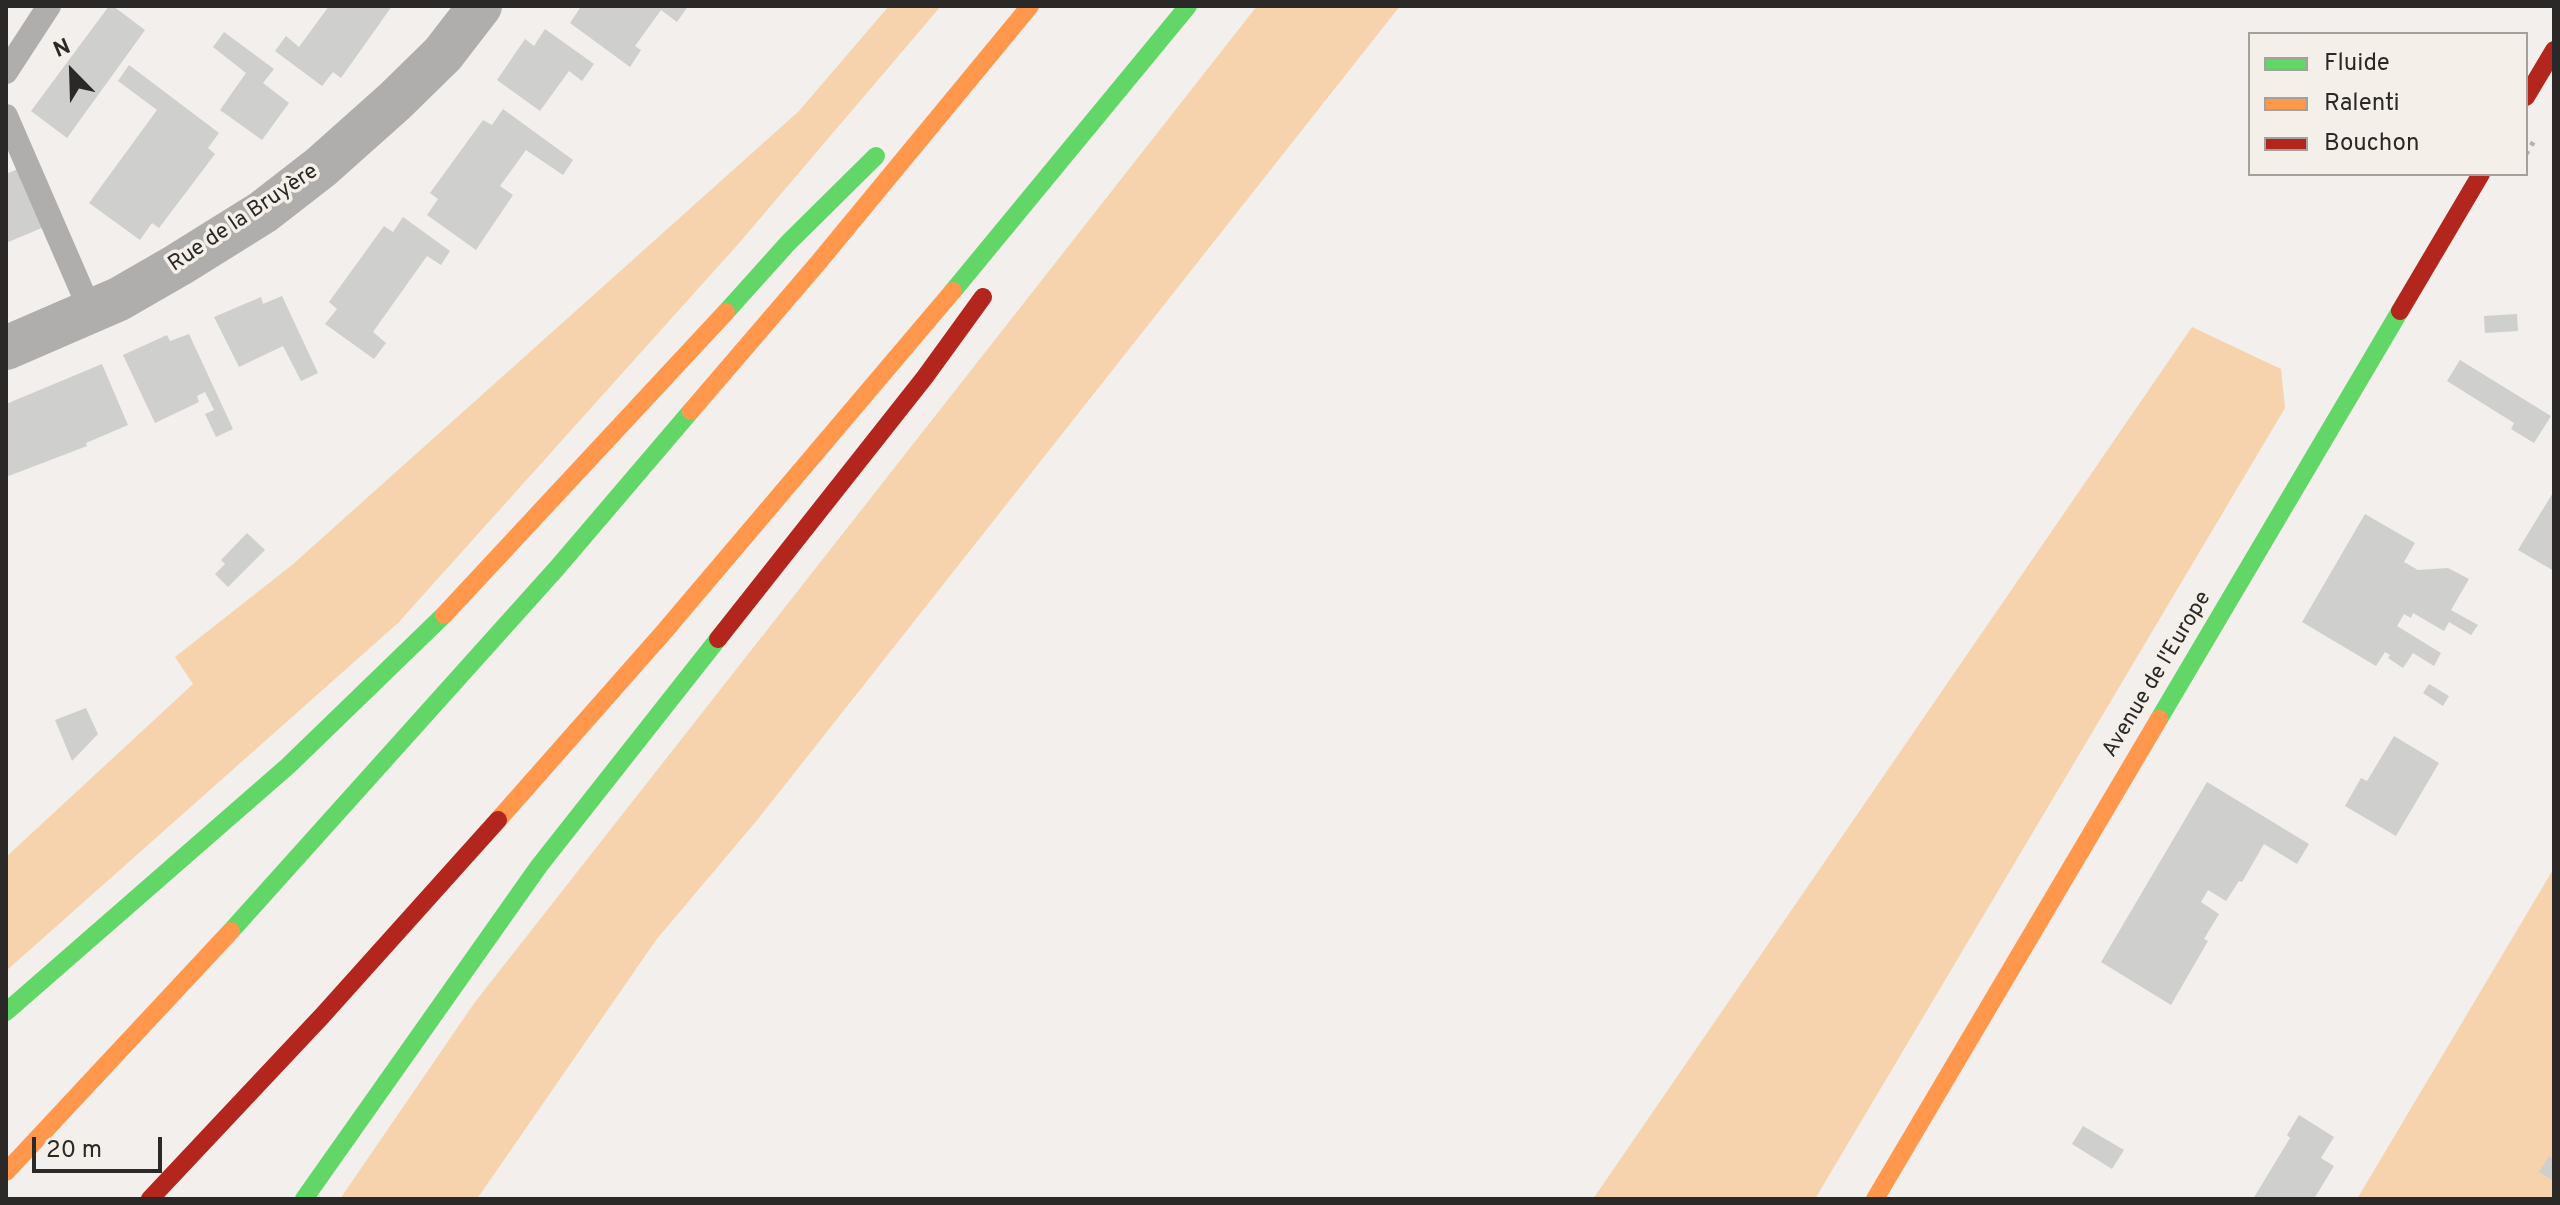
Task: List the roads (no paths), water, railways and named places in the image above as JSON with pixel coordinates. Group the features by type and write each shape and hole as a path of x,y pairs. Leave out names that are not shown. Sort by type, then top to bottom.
{"main road":[{"path":"6,1172 232,930 548,578 818,263 1030,6"},
{"path":"150,1199 322,1016 553,759 798,476 1188,6"},
{"path":"911,123 1015,24"},
{"path":"2528,94 2554,50"},
{"path":"1030,226 1107,106"},
{"path":"6,1012 288,766 457,602 788,243 888,144"},
{"name":"Avenue de l'Europe","path":"1875,1199 2480,176"},
{"path":"304,1199 539,866 925,377 995,279"}],"street":[{"name":"Rue de la Bruyère","path":"6,348 119,299 232,233 299,185 344,148 428,69 480,6"}],"lane":[{"path":"6,72 49,6"},
{"path":"6,116 91,312"}]}
